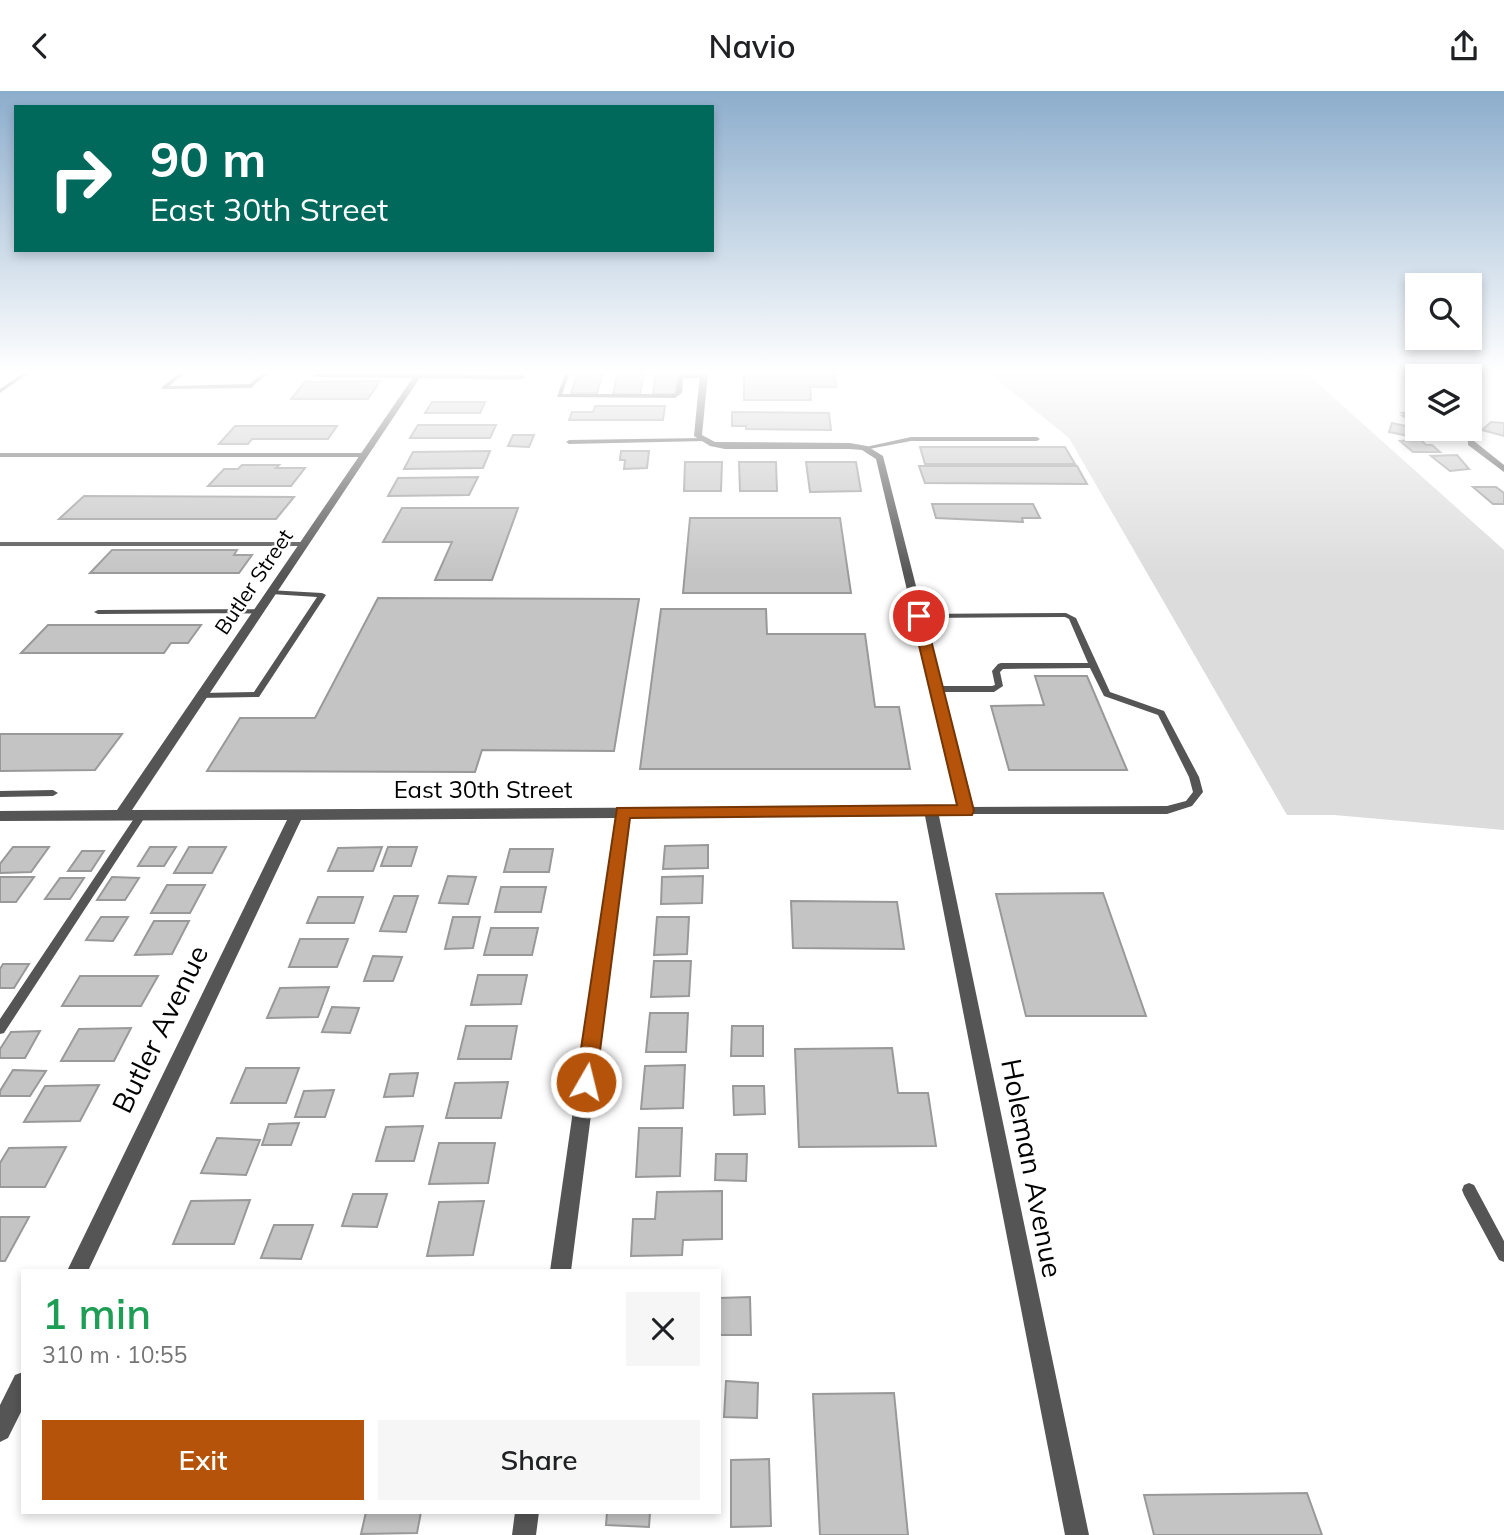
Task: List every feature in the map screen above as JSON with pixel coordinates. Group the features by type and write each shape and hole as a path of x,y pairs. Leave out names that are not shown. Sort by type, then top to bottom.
{"street":[{"name":"Butler Street","path":"122,814 372,440"},
{"path":"705,440 724,446 864,448 880,459 966,811"},
{"path":"1471,443 1504,470"},
{"name":"Holeman Avenue","path":"931,811 1077,1535"},
{"name":"East 30th Street","path":"0,815 966,811"},
{"path":"560,1269 623,812"},
{"name":"Butler Avenue","path":"78,1269 297,813"},
{"path":"0,1430 21,1387"},
{"path":"524,1535 527,1514"}],"lane":[{"path":"569,442 678,440"},
{"path":"864,448 904,440"},
{"path":"0,455 363,454"},
{"path":"0,544 303,544"},
{"path":"201,696 256,695 321,595 271,592"},
{"path":"98,612 258,611"},
{"path":"919,616 1066,615 1072,618 1107,694 1161,713 1195,777 1198,792 1189,804 1167,810 966,811"},
{"path":"936,689 994,689 999,686 996,670 1001,666 1093,665"},
{"path":"0,794 53,793"},
{"path":"0,1029 142,814"},
{"path":"1469,1190 1504,1255"}],"shaded area":[{"path":"1070,440 1381,440 1504,550 1504,830 1334,815 1287,815"}],"building":[{"path":"222,440 251,440 248,444 219,444"},
{"path":"511,440 532,440 529,447 508,446"},
{"path":"1400,441 1422,441 1440,452 1413,452"},
{"path":"920,447 1065,447 1075,464 925,464"},
{"path":"490,451 483,468 404,469 413,452"},
{"path":"621,451 649,451 647,468 624,469 625,460 620,460"},
{"path":"1457,455 1469,469 1450,471 1431,456"},
{"path":"685,462 722,462 721,491 684,491"},
{"path":"739,462 776,462 777,491 740,491"},
{"path":"806,462 856,462 861,491 810,492"},
{"path":"242,465 305,468 291,486 208,486 224,469 238,469"},
{"path":"919,466 1077,466 1087,484 925,483"},
{"path":"478,477 469,495 388,496 398,478"},
{"path":"1473,487 1496,487 1504,493 1504,504 1493,504"},
{"path":"84,496 294,497 276,519 59,519"},
{"path":"932,504 1033,504 1040,518 1022,518 1023,522 936,518"},
{"path":"402,508 518,508 492,580 435,580 452,542 383,542"},
{"path":"690,518 840,518 851,593 683,593"},
{"path":"112,550 237,550 234,555 252,555 239,573 90,573"},
{"path":"378,598 639,599 614,751 482,750 475,772 207,771 240,718 315,718"},
{"path":"661,609 766,609 767,634 865,634 875,707 899,707 910,769 640,769"},
{"path":"48,625 201,625 188,643 171,643 164,653 21,653"},
{"path":"1035,676 1087,676 1127,770 1009,770 991,706 1044,705"},
{"path":"0,734 122,734 95,770 0,771"},
{"path":"708,845 708,868 663,869 665,846"},
{"path":"13,847 49,847 31,872 0,873 0,864"},
{"path":"150,847 176,847 164,866 138,866"},
{"path":"189,847 226,847 212,873 174,873"},
{"path":"382,847 373,871 328,871 338,848"},
{"path":"388,847 417,847 411,866 381,866"},
{"path":"510,849 553,849 549,872 504,872"},
{"path":"82,851 104,851 91,871 68,871"},
{"path":"448,876 476,877 468,904 439,903"},
{"path":"703,876 702,903 661,904 662,877"},
{"path":"0,877 34,877 16,902 0,902"},
{"path":"112,877 139,878 125,900 97,900"},
{"path":"60,878 84,878 70,899 45,899"},
{"path":"167,885 205,885 190,913 151,913"},
{"path":"501,887 546,887 541,912 495,912"},
{"path":"1103,893 1146,1016 1026,1016 996,894"},
{"path":"394,896 418,896 406,932 380,931"},
{"path":"318,897 363,897 354,923 307,923"},
{"path":"791,901 897,902 904,949 793,948"},
{"path":"101,917 128,917 113,941 86,940"},
{"path":"453,917 480,917 473,948 445,949"},
{"path":"657,917 689,917 687,954 654,955"},
{"path":"154,921 189,921 172,954 135,955"},
{"path":"491,928 538,928 532,955 484,955"},
{"path":"300,939 348,939 337,967 289,967"},
{"path":"373,956 402,957 393,981 364,981"},
{"path":"654,961 691,961 689,996 651,997"},
{"path":"3,964 29,964 14,988 0,988 0,969"},
{"path":"478,975 527,975 521,1004 471,1005"},
{"path":"80,976 158,976 141,1006 62,1006"},
{"path":"329,987 318,1017 267,1018 280,988"},
{"path":"332,1007 359,1008 350,1033 322,1032"},
{"path":"650,1013 688,1013 686,1052 646,1052"},
{"path":"466,1026 517,1026 511,1059 458,1059"},
{"path":"732,1026 763,1026 763,1056 731,1056"},
{"path":"131,1028 114,1061 61,1061 79,1029"},
{"path":"40,1031 25,1058 0,1058 0,1049 11,1032"},
{"path":"892,1048 898,1093 928,1093 936,1146 799,1147 795,1049"},
{"path":"685,1065 683,1108 641,1109 645,1066"},
{"path":"246,1068 299,1068 286,1103 231,1103"},
{"path":"13,1070 46,1071 30,1096 0,1096 0,1091"},
{"path":"418,1073 413,1096 384,1097 390,1074"},
{"path":"508,1082 501,1118 446,1118 455,1083"},
{"path":"99,1085 80,1121 24,1122 45,1086"},
{"path":"733,1086 764,1086 765,1114 734,1115"},
{"path":"334,1090 325,1117 295,1117 304,1091"},
{"path":"299,1123 291,1145 262,1145 269,1124"},
{"path":"423,1126 414,1161 376,1161 386,1127"},
{"path":"639,1128 682,1128 680,1176 636,1177"},
{"path":"217,1138 260,1140 246,1175 201,1173"},
{"path":"439,1143 495,1143 488,1183 429,1184"},
{"path":"66,1147 45,1187 0,1187 0,1163 9,1148"},
{"path":"716,1154 747,1154 746,1181 715,1180"},
{"path":"722,1191 722,1239 683,1240 682,1255 631,1256 633,1219 655,1219 657,1192"},
{"path":"353,1194 387,1194 377,1227 342,1226"},
{"path":"250,1200 234,1244 173,1244 191,1201"},
{"path":"484,1201 473,1255 427,1256 439,1202"},
{"path":"0,1217 29,1217 5,1261 0,1261"},
{"path":"274,1225 313,1225 301,1259 261,1258"},
{"path":"750,1297 751,1335 721,1335 721,1298"},
{"path":"726,1381 758,1383 757,1418 724,1417"},
{"path":"894,1393 908,1535 820,1535 813,1394"},
{"path":"769,1459 771,1526 731,1527 731,1460"},
{"path":"1307,1493 1322,1535 1154,1535 1144,1495"},
{"path":"366,1514 421,1514 417,1533 361,1534"},
{"path":"607,1514 650,1514 649,1527 606,1525"}],"route":[{"path":"586,1082 623,812 966,811 919,616"}]}
